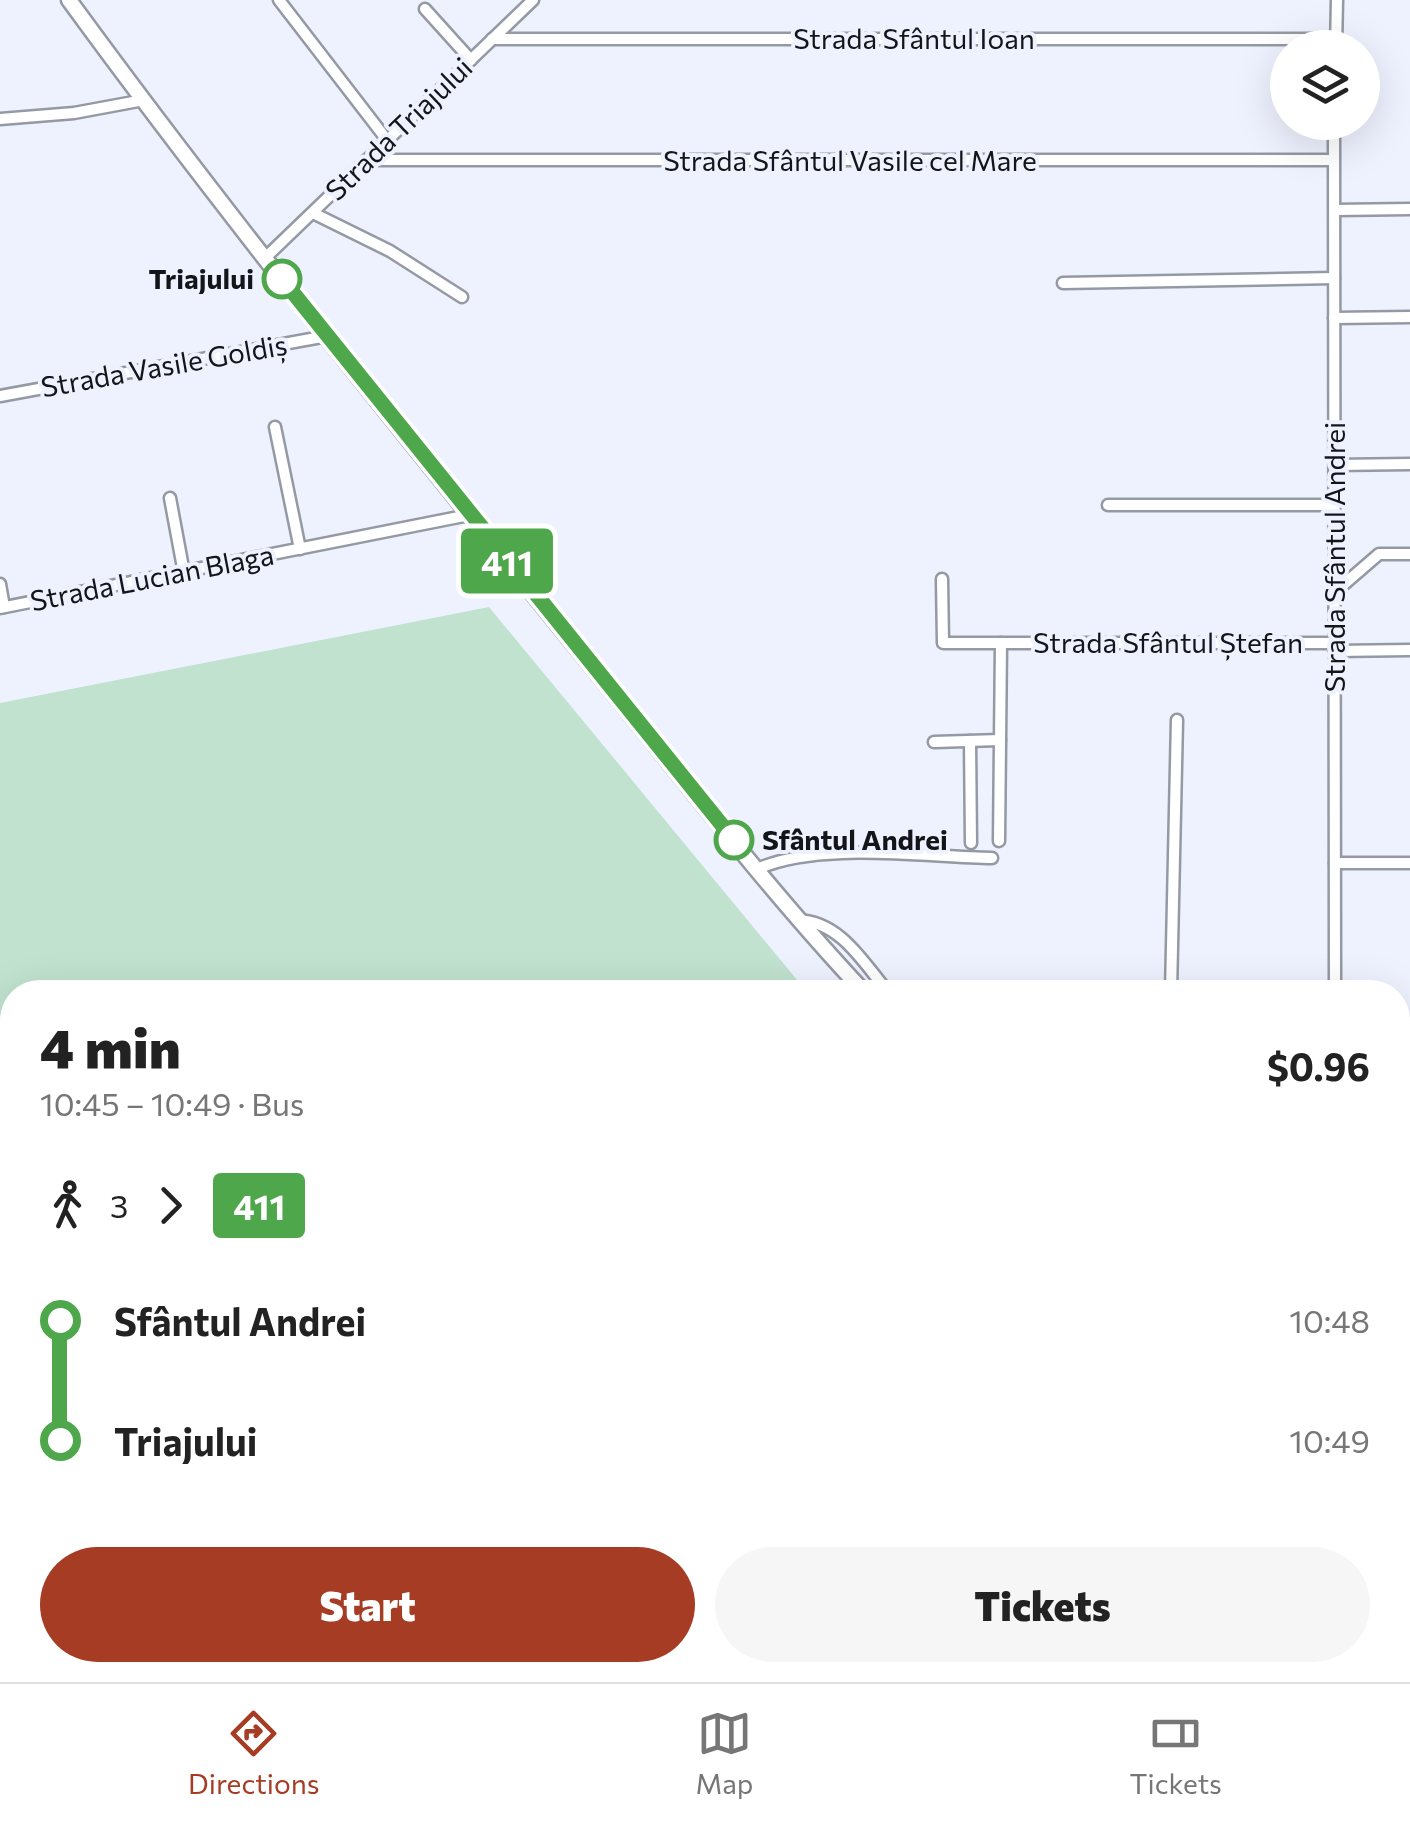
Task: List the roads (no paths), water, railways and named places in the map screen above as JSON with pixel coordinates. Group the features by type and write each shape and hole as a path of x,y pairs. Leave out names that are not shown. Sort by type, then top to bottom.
{"main road":[{"path":"69,0 265,258 469,514 796,920 852,980"}],"street":[{"path":"279,0 388,140"},
{"name":"Strada Triajului","path":"265,258 534,0"},
{"path":"1336,30 1337,0"},
{"path":"425,9 471,60"},
{"name":"Strada Sfântul Ioan","path":"492,40 1270,43"},
{"path":"0,119 74,114 144,100"},
{"name":"Strada Sfântul Andrei","path":"1334,140 1335,980"},
{"name":"Strada Sfântul Vasile cel Mare","path":"367,160 1333,160"},
{"path":"1335,210 1410,209"},
{"path":"312,212 390,251 462,298"},
{"path":"1063,283 1334,278"},
{"path":"1334,318 1410,318"},
{"name":"Strada Vasile Goldiș","path":"0,396 327,336"},
{"name":"Strada Lucian Blaga","path":"275,427 300,549"},
{"path":"1335,465 1410,464"},
{"path":"170,498 184,573"},
{"path":"1108,505 1335,505"},
{"name":"Strada Lucian Blaga","path":"0,584 2,608 469,514"},
{"path":"1335,592 1379,554 1410,554"},
{"name":"Strada Sfântul Ștefan","path":"942,579 943,643 1410,650"},
{"name":"Strada Sfântul Ștefan","path":"999,842 1001,643"},
{"path":"1171,980 1178,720"},
{"path":"934,742 1000,740"},
{"path":"970,741 971,843"},
{"path":"757,869 796,857 825,855 992,858"},
{"path":"1335,863 1410,863"},
{"path":"796,920 816,920 842,936 878,980"}],"place":[{"name":"Triajului","path":"282,279"},
{"name":"Sfântul Andrei","path":"734,840"}]}
